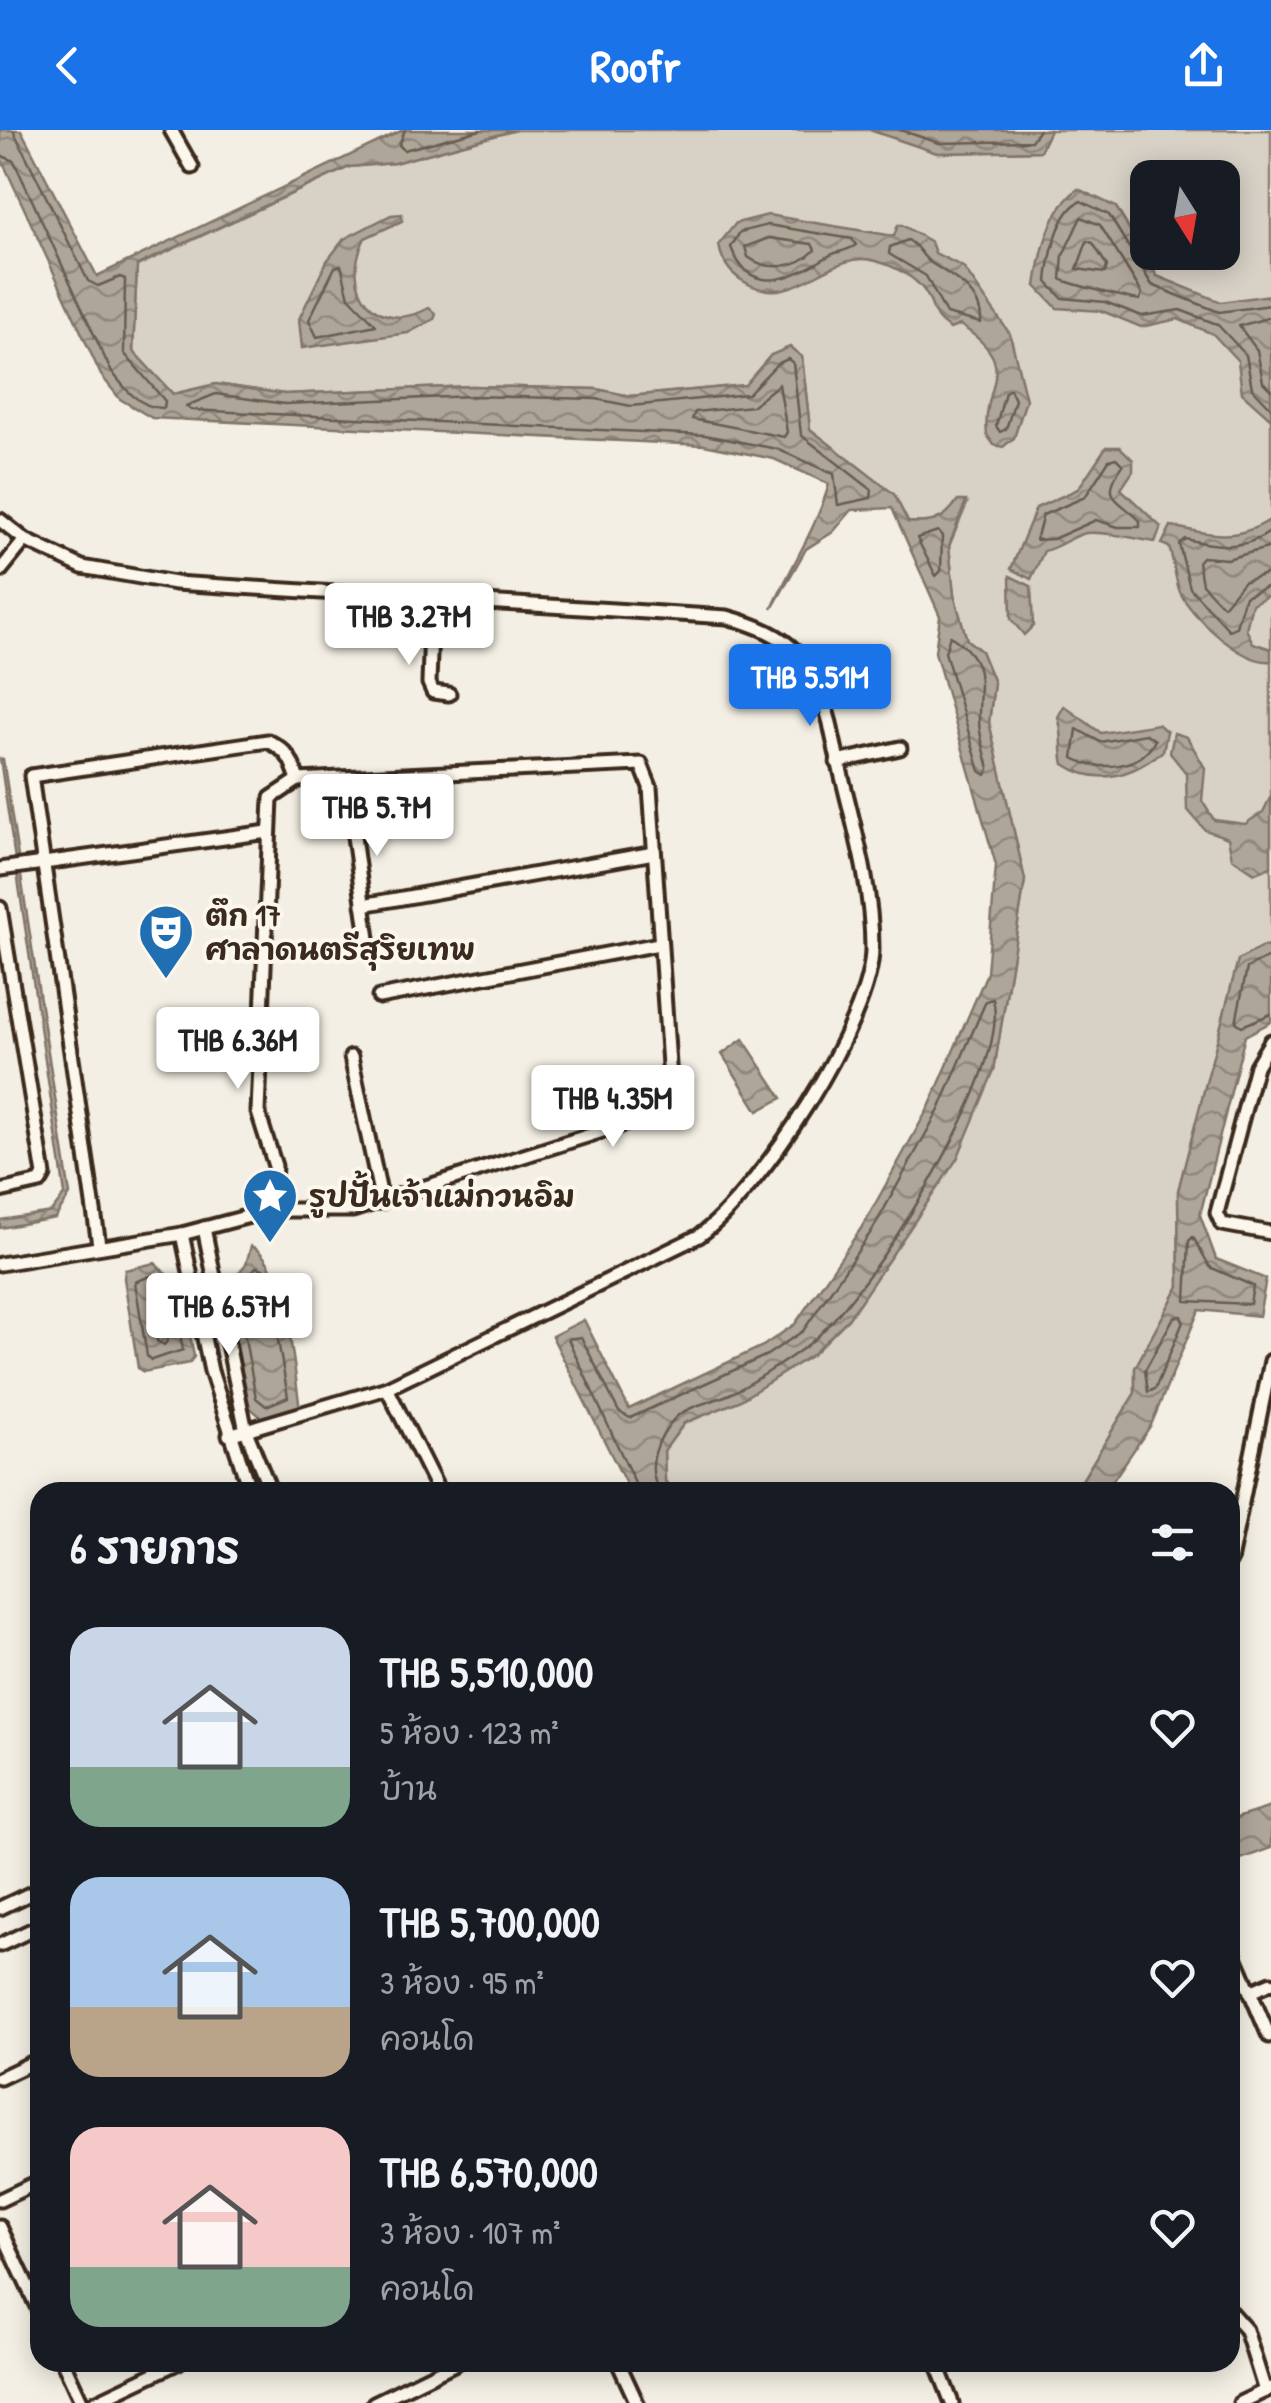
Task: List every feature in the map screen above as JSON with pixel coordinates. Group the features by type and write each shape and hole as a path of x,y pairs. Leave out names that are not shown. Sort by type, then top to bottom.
{"street":[{"path":"170,130 192,167"},
{"path":"0,520 24,540 82,567 152,580 701,613 769,629 793,646 822,694 870,907 869,975 839,1044 761,1175 738,1203 699,1236 387,1388 229,1435"},
{"path":"0,571 24,540"},
{"path":"432,599 430,682 432,692 449,694"},
{"path":"99,1245 45,862 30,783 37,774 268,741 283,748 298,780"},
{"path":"837,762 900,748"},
{"path":"0,1264 182,1234 272,1210 353,1210 672,1109 648,776 641,764 632,760 298,780 271,798 258,1112 276,1166 272,1210"},
{"path":"346,778 369,946"},
{"path":"1,869 268,832"},
{"path":"362,906 654,853"},
{"path":"0,908 44,1175 40,1182 0,1191"},
{"path":"379,997 659,944"},
{"path":"1271,1042 1256,1066 1217,1214 1222,1224 1271,1233"},
{"path":"350,1057 382,1202"},
{"path":"204,1228 246,1431 267,1482"},
{"path":"182,1234 229,1435 246,1482"},
{"path":"1240,1512 1271,1361"},
{"path":"387,1388 434,1482"},
{"path":"0,1908 30,1894"},
{"path":"0,1945 30,1931"},
{"path":"1240,1968 1268,2036"},
{"path":"1250,1992 1271,1983"},
{"path":"0,2078 30,2064"},
{"path":"0,2200 30,2185"},
{"path":"0,2228 30,2290"},
{"path":"1240,2323 1268,2389 1240,2403"},
{"path":"68,2372 82,2403"},
{"path":"93,2403 158,2372"},
{"path":"374,2403 438,2372"},
{"path":"623,2372 637,2403"},
{"path":"940,2372 952,2403"}],"shaded area":[{"path":"516,130 870,130 938,153 1039,151 1050,130 1271,130 1271,947 1238,961 1178,1191 1179,1286 1135,1368 1135,1393 1081,1482 665,1481 664,1450 685,1423 739,1401 813,1354 849,1318 994,1070 1025,880 989,722 994,683 981,651 967,640 954,595 949,546 967,504 929,523 908,522 893,494 810,429 802,357 771,355 745,385 630,396 597,389 472,386 285,394 216,384 173,394 133,351 137,266 349,167 394,163"}],"water":[{"path":"0,130 21,130 97,276 403,130 516,130 394,163 349,167 137,265 133,351 173,394 216,384 285,394 472,386 597,389 630,396 745,385 771,355 790,347 802,357 810,429 894,494 908,522 936,520 957,501 966,501 949,546 954,595 967,640 981,651 994,683 989,722 1025,880 994,1070 957,1159 849,1318 813,1354 739,1401 684,1423 664,1451 666,1482 625,1482 552,1336 584,1320 629,1409 763,1346 795,1324 864,1224 930,1105 987,973 996,865 935,652 940,616 892,508 852,510 833,532 806,549 772,609 829,484 774,459 704,445 152,418 120,399 101,375 0,156"},
{"path":"870,130 1050,130 1040,151 937,153"},
{"path":"1078,189 1116,207 1130,231 1130,270 1153,270 1157,276 1221,302 1271,295 1271,419 1242,393 1238,361 1213,334 1178,319 1141,327 1102,311 1057,308 1036,286 1053,220"},
{"path":"402,214 402,221 365,238 358,257 360,290 367,303 379,312 410,315 429,308 436,314 434,319 408,333 302,348 299,319 327,261 344,239 391,215"},
{"path":"768,215 894,236 898,225 902,225 931,242 935,253 963,267 1010,334 1026,400 1014,438 1003,447 994,445 987,435 995,376 990,353 960,325 950,329 943,324 922,287 904,273 876,261 859,259 779,290 762,289 734,274 724,261 719,244 736,223"},
{"path":"1106,447 1120,447 1133,460 1133,471 1121,489 1161,527 1155,542 1088,533 1044,551 1031,579 1011,569 1036,508 1078,489"},
{"path":"1271,519 1271,594 1252,604 1246,629 1253,643 1271,649 1271,661 1233,647 1195,614 1180,592 1169,547 1162,544 1171,526 1210,534 1234,534"},
{"path":"1010,576 1031,586 1033,626 1024,635 1011,619"},
{"path":"1064,706 1101,733 1158,724 1167,732 1163,751 1140,766 1115,775 1077,771 1064,764 1058,717"},
{"path":"1174,733 1187,737 1205,768 1202,801 1214,820 1245,824 1263,812 1271,796 1271,867 1255,873 1232,858 1228,838 1205,830 1187,809 1186,773 1170,753"},
{"path":"0,759 70,1195 55,1218 0,1228 0,1220 51,1212 65,1194"},
{"path":"1264,946 1271,947 1271,1022 1245,1036 1200,1215 1216,1259 1266,1279 1259,1316 1199,1310 1151,1425 1112,1482 1081,1482 1135,1393 1135,1368 1179,1286 1178,1191 1238,960"},
{"path":"743,1039 782,1098 758,1111 722,1054"},
{"path":"251,1246 263,1256 281,1295 300,1409 262,1418 247,1405 225,1289 246,1264"},
{"path":"155,1263 182,1290 194,1357 189,1363 143,1372 138,1368 124,1278 125,1270"},
{"path":"1271,1807 1271,1848 1240,1859 1240,1817"}],"place":[{"name":"ตึก 17 ศาลาดนตรีสุริยเทพ","path":"166,981"},
{"name":"รูปปั้นเจ้าแม่กวนอิม","path":"270,1245"}]}
